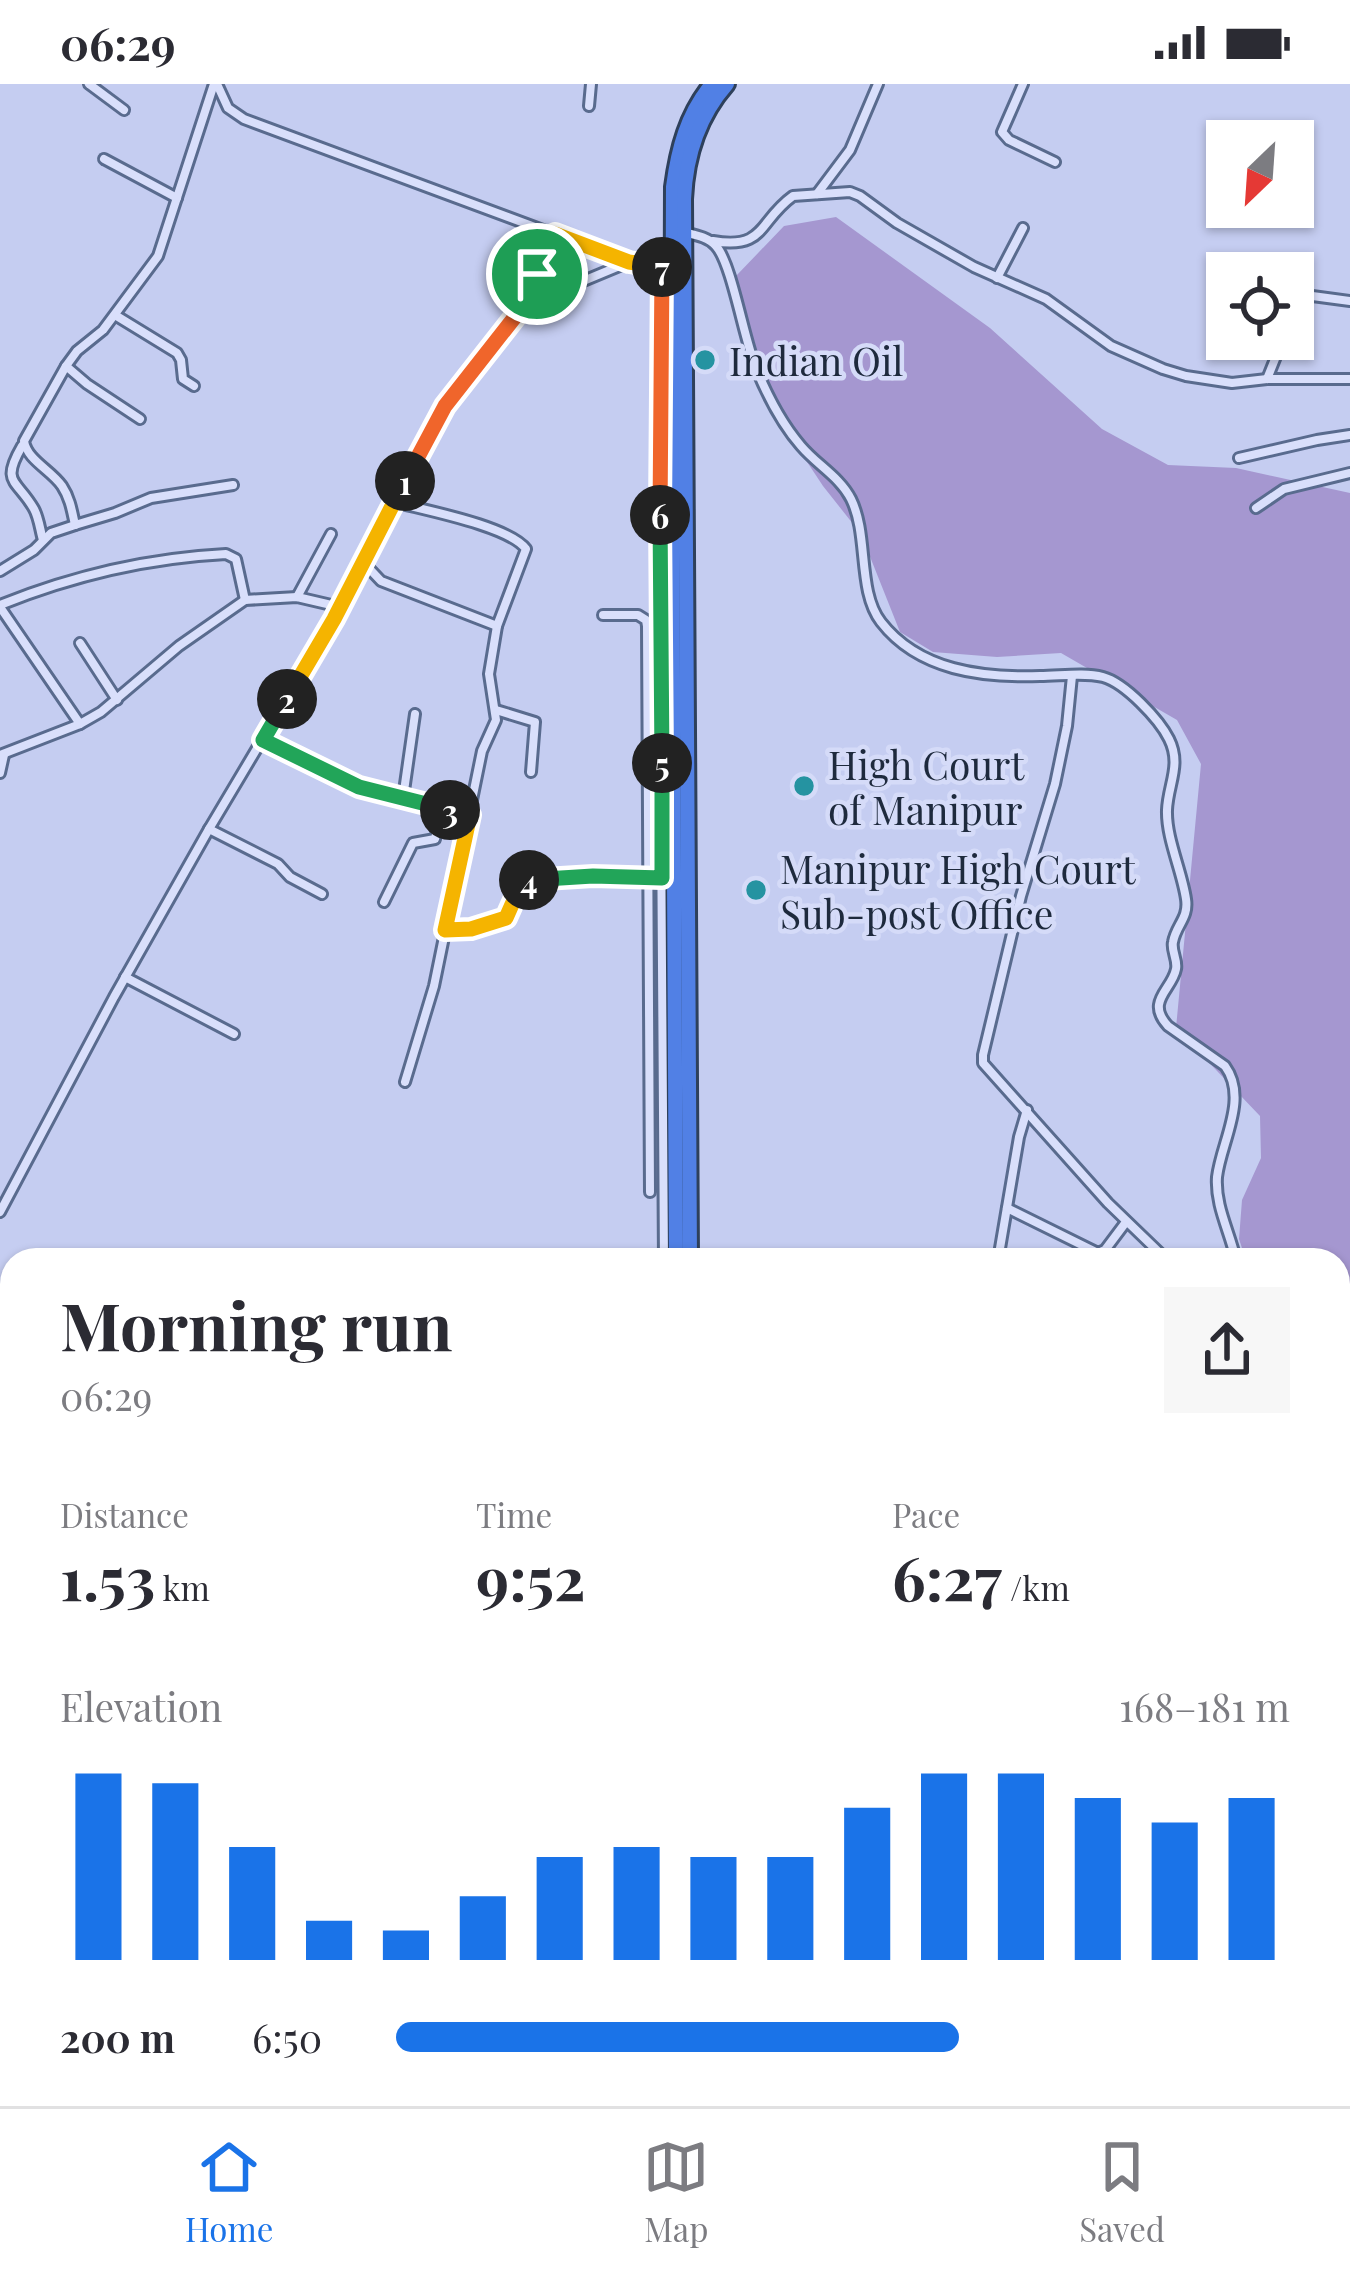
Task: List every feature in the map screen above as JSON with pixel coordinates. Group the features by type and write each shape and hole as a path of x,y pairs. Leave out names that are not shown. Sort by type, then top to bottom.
{"highway":[{"path":"676,1248 674,188 682,139 712,84"},
{"path":"690,1248 673,265 683,232 691,147 706,113 728,84"}],"street":[{"path":"88,84 124,110"},
{"path":"43,540 35,511 10,476 10,463 76,351 103,330 158,256 216,84"},
{"path":"216,84 228,108 244,119 629,262 673,265 662,878 664,1248"},
{"path":"589,106 591,84"},
{"path":"817,194 840,166 878,84"},
{"path":"1023,84 1002,132 1055,162"},
{"path":"104,159 177,198"},
{"path":"840,166 850,192"},
{"path":"683,232 744,243 793,196 850,192 997,278 1046,299 1111,346 1163,369 1232,383 1350,379"},
{"path":"997,278 1023,228"},
{"path":"528,304 555,234"},
{"path":"708,239 722,255 753,363 776,408 798,443 850,496 858,515 873,608 883,625 910,648 979,676 1103,677 1124,689 1165,731 1175,755 1167,814 1187,911 1174,939 1176,970 1163,991 1160,1011 1168,1025 1231,1075 1232,1125 1217,1194 1233,1248"},
{"path":"0,1212 125,977 340,607 445,406 528,304 629,262"},
{"path":"1314,297 1350,301"},
{"path":"115,314 178,352 183,379 194,386"},
{"path":"1267,379 1275,360"},
{"path":"66,366 140,418"},
{"path":"1239,458 1350,435"},
{"path":"23,445 60,483 74,525"},
{"path":"1256,508 1284,489 1350,472"},
{"path":"0,571 51,533 151,498 233,485"},
{"path":"394,502 487,528 526,549 497,626 489,674 496,720 482,751 434,986 405,1082"},
{"path":"297,597 331,534"},
{"path":"80,724 0,606 92,573 226,554 236,559 245,600"},
{"path":"363,562 381,581 497,626"},
{"path":"0,773 2,754 80,724 245,600 297,597 340,607"},
{"path":"603,615 644,616 647,626 650,1192"},
{"path":"80,643 117,700"},
{"path":"1072,676 1060,761 983,1055 986,1069 1154,1248"},
{"path":"494,710 535,722 531,772"},
{"path":"403,798 415,714"},
{"path":"263,740 359,787 470,815"},
{"path":"384,902 413,843 435,839 442,808"},
{"path":"209,829 278,864 290,877 322,894"},
{"path":"445,930 471,929 506,918 525,880 662,878"},
{"path":"125,977 234,1034"},
{"path":"1000,1248 1027,1111"},
{"path":"1007,1208 1088,1248"},
{"path":"1106,1248 1126,1222"}],"shaded area":[{"path":"836,217 990,328 1102,429 1168,465 1236,468 1350,493 1350,1248 1242,1248 1239,1239 1242,1200 1261,1158 1260,1116 1176,1028 1201,764 1177,720 1061,653 997,657 933,652 900,632 861,534 776,415 744,312 736,276 784,226"}],"place":[{"name":"Indian Oil","path":"705,360"},
{"name":"High Court of Manipur","path":"804,786"},
{"name":"Manipur High Court Sub-post Office","path":"756,890"}],"route":[{"path":"555,234 629,262 662,265 662,878 525,880 506,918 471,929 445,930 470,815 359,787 263,740 334,619 445,406 528,304 537,274 555,234"}]}
